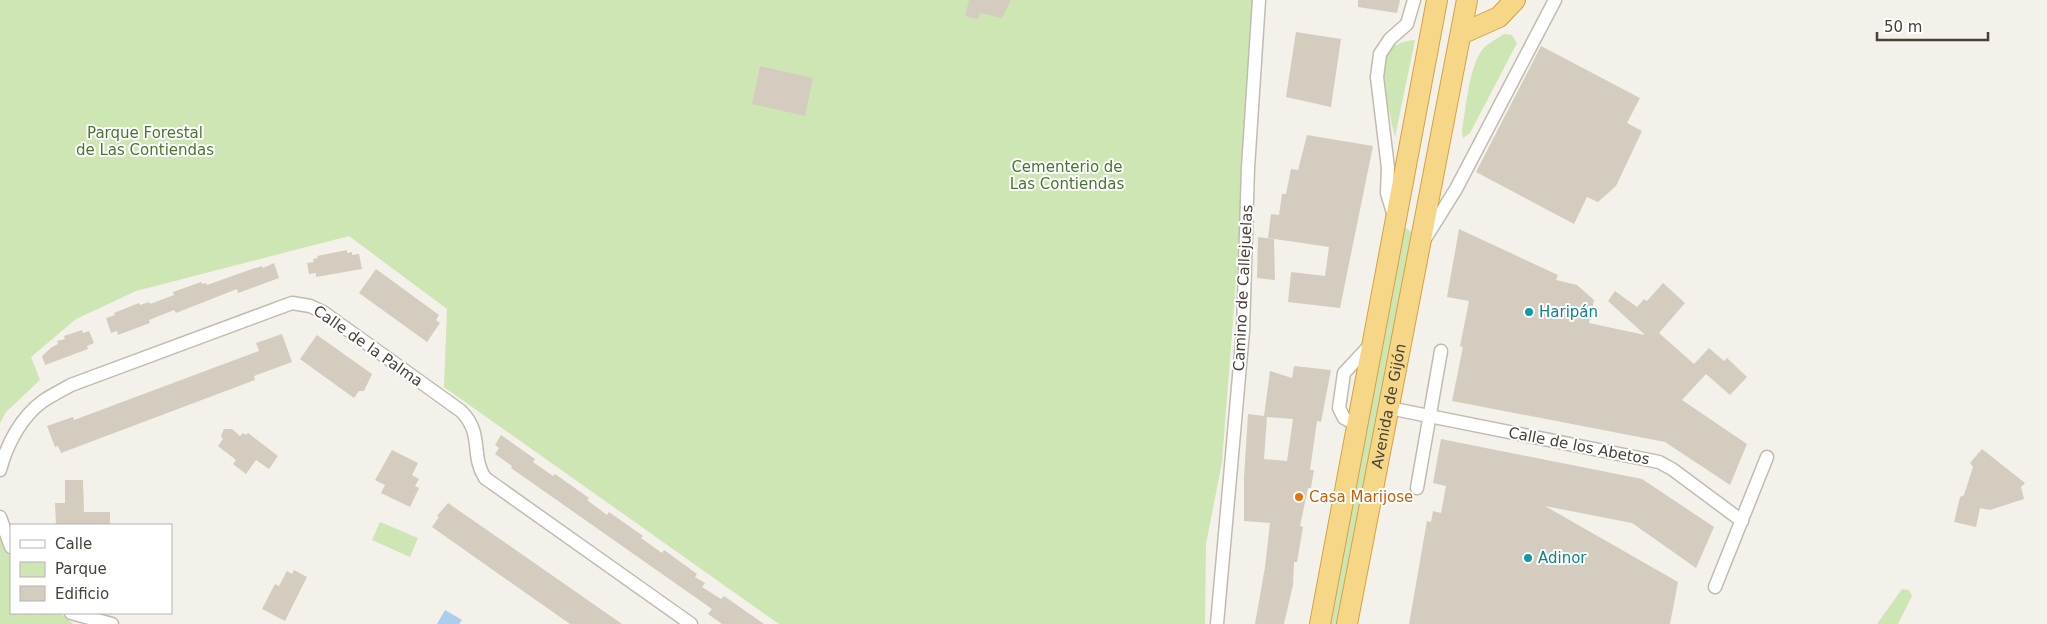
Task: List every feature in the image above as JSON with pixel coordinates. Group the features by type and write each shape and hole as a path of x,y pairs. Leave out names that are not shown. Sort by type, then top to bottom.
{"highway":[{"name":"Avenida de Gijón","path":"1320,624 1437,0"},
{"path":"1439,143 1436,113 1457,0"},
{"name":"Avenida de Gijón","path":"1347,624 1467,0"},
{"path":"1461,34 1499,17 1515,0"}],"street":[{"name":"Camino de Callejuelas","path":"1218,624 1243,331 1248,168 1259,0"},
{"name":"Avenida de Gijón","path":"1395,220 1387,193 1388,168 1377,77 1378,64 1384,47 1406,24 1414,0"},
{"name":"Avenida de Gijón","path":"1420,246 1456,189 1551,1"},
{"name":"Calle de la Palma","path":"0,470 5,451 20,424 43,401 71,385 292,303 310,306 331,318 465,415 475,430 479,469 485,478 691,624"},
{"path":"1417,488 1441,351"},
{"name":"Calle de los Abetos","path":"1389,408 1659,462 1672,469 1742,521"},
{"path":"1715,587 1768,457"},
{"path":"0,517 10,544"},
{"path":"75,614 112,624"}],"green space":[{"path":"0,0 1255,0 1254,50 1222,462 1206,544 1205,624 779,624 444,387 447,309 349,236 136,291 76,319 31,357 40,380 6,412 0,423"},
{"path":"1504,34 1512,35 1517,43 1470,133 1463,138 1462,131 1467,98 1476,61 1487,45"},
{"path":"1415,40 1395,137 1386,95 1383,63 1385,56 1394,46 1402,42"},
{"path":"1404,226 1411,232 1406,279 1339,624 1328,624"},
{"path":"380,522 418,538 410,557 372,540"},
{"path":"0,539 3,540 10,554 10,614 61,614 73,624 0,624"},
{"path":"1902,589 1909,590 1912,596 1898,624 1877,624"}],"water":[{"path":"445,610 462,620 459,624 437,624"}],"building":[{"path":"969,0 1011,0 1002,18 980,13 978,19 965,16"},
{"path":"1358,0 1400,0 1397,13 1358,7"},
{"path":"1296,32 1341,39 1331,107 1286,97"},
{"path":"1541,46 1640,98 1627,123 1642,131 1616,186 1598,202 1587,197 1574,224 1476,172"},
{"path":"760,66 813,78 805,116 752,104"},
{"path":"1307,135 1373,146 1340,308 1288,302 1291,272 1325,276 1329,247 1268,238 1271,214 1279,215 1282,194 1286,194 1291,169 1298,170"},
{"path":"1459,229 1558,275 1556,280 1577,285 1594,300 1589,323 1645,335 1608,301 1615,291 1637,307 1644,299 1647,301 1663,283 1685,303 1659,333 1694,364 1709,348 1724,361 1727,358 1747,377 1730,395 1706,374 1682,400 1747,444 1730,485 1665,442 1452,401 1463,347 1460,346 1469,301 1447,297"},
{"path":"1258,237 1274,239 1275,280 1257,278"},
{"path":"347,250 347,253 352,252 352,255 359,254 362,269 316,277 316,273 309,274 307,263 314,262 313,259 318,258 317,256"},
{"path":"274,263 279,278 238,293 237,289 176,313 174,310 149,320 150,323 118,335 117,331 111,333 106,318 115,315 114,313 139,303 140,305 149,302 150,304 174,295 173,292 201,282 207,285"},
{"path":"376,269 439,315 436,320 440,323 427,342 359,293"},
{"path":"82,330 83,333 89,331 94,343 87,346 88,349 45,365 42,356 58,344 57,341 65,339 64,336"},
{"path":"282,334 292,362 254,376 255,380 61,453 58,446 55,447 47,426 73,417 74,420 259,351 256,343"},
{"path":"317,335 372,374 364,391 359,391 354,398 300,359"},
{"path":"1294,366 1331,370 1321,422 1317,421 1310,470 1314,470 1300,526 1303,527 1297,562 1294,562 1293,585 1284,624 1255,624 1265,567 1270,523 1244,521 1244,478 1248,414 1264,416 1270,371 1292,378","holes":["1267,417 1293,419 1287,461 1264,459"]},
{"path":"224,429 232,429 240,436 243,433 246,435 248,433 278,456 269,469 256,460 246,474 233,464 236,460 218,446 223,439 221,436"},
{"path":"501,435 535,459 533,462 553,476 555,474 589,498 587,500 607,515 609,512 643,536 641,538 662,553 664,550 697,574 695,577 705,583 702,587 721,599 724,596 764,624 722,624 708,614 712,609 511,468 512,466 495,454 499,448 495,445"},
{"name":"Adinor","path":"1441,439 1642,479 1714,527 1696,568 1632,523 1545,506 1678,582 1670,624 1409,624 1427,521 1431,522 1433,511 1441,513 1446,486 1433,483"},
{"path":"1982,449 2025,483 2021,487 2024,499 1990,510 1980,508 1976,527 1954,522 1960,497 1964,495 1973,467 1970,463"},
{"path":"392,450 418,463 412,475 419,479 415,486 419,488 410,507 381,493 385,485 375,480"},
{"path":"65,480 83,480 84,512 110,512 110,524 56,524 55,503 65,503"},
{"path":"448,503 622,624 570,624 432,527 439,517 437,516"},
{"path":"294,570 307,577 285,621 262,609 275,584 279,586 287,571 292,574"}],"place":[{"name":"Haripán","path":"1529,312"},
{"name":"Casa Marijose","path":"1299,497"},
{"name":"Adinor","path":"1528,558"}],"park label":[{"name":"Parque Forestal de Las Contiendas","path":"145,142"},
{"name":"Cementerio de Las Contiendas","path":"1067,176"}]}
